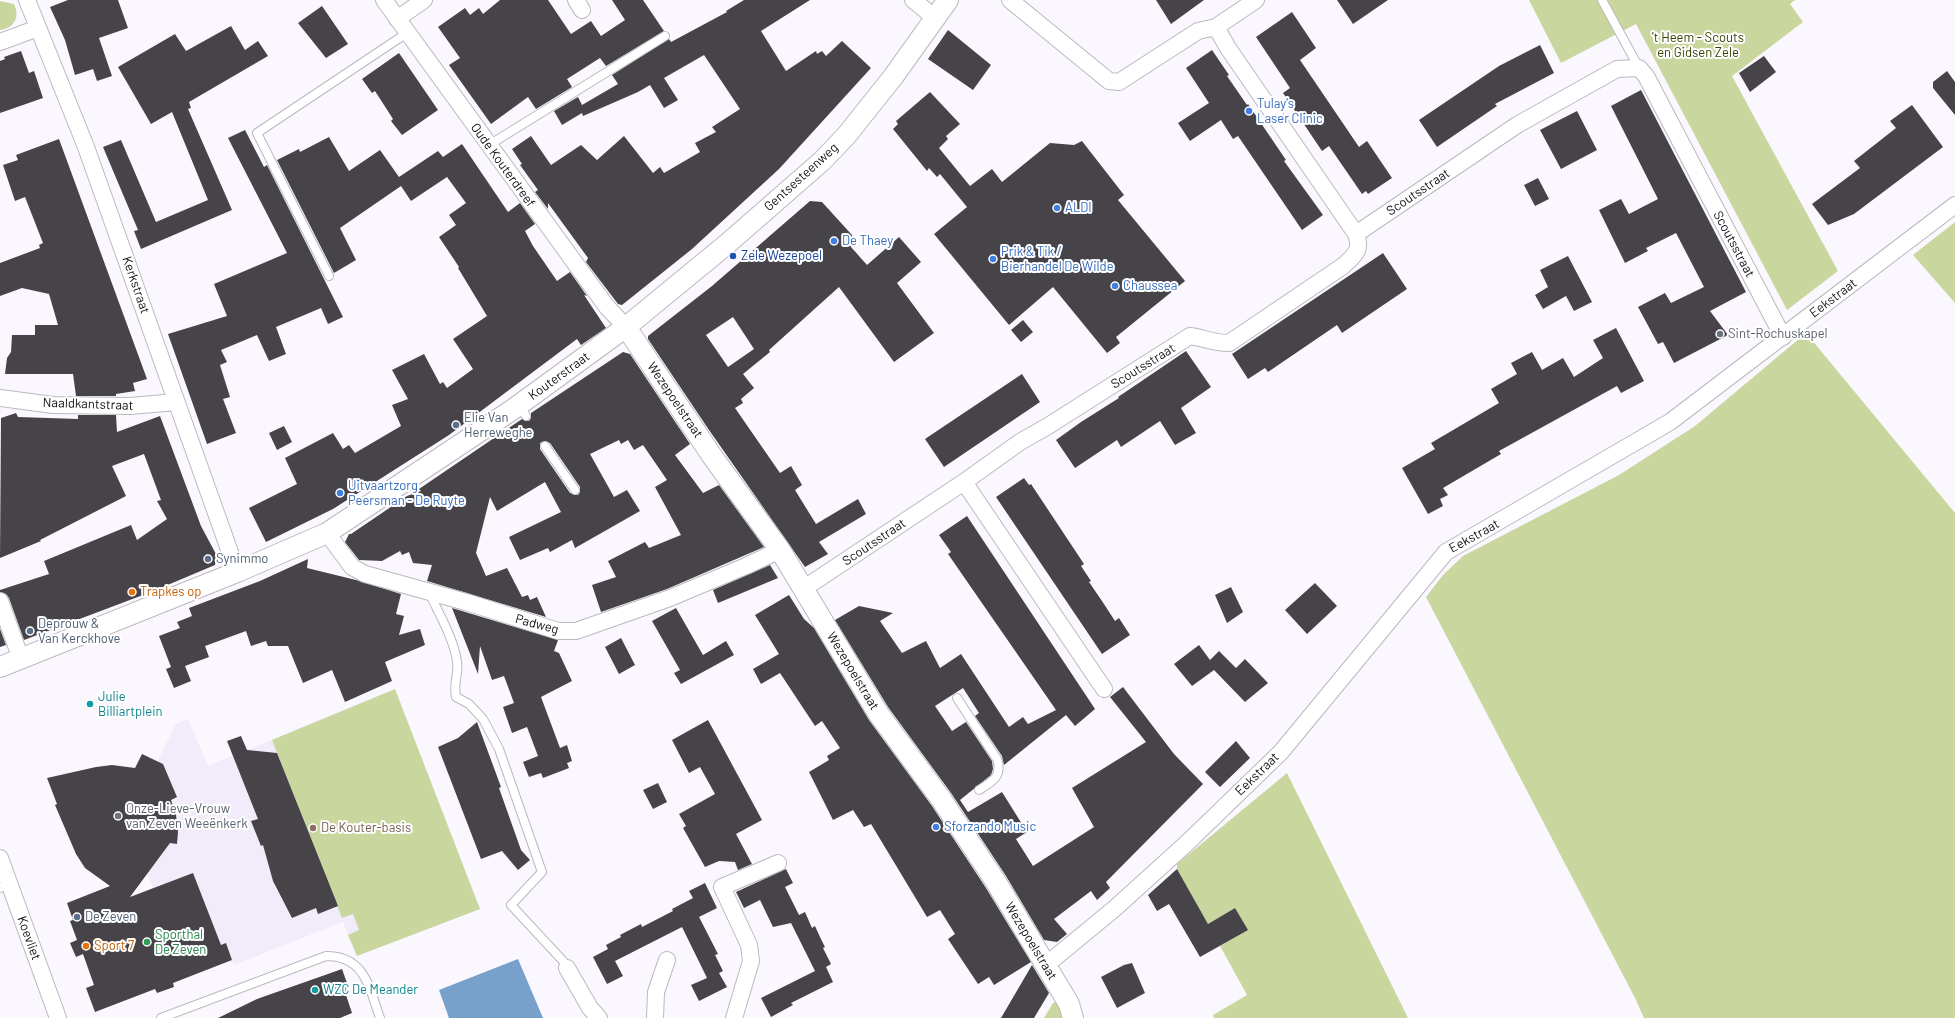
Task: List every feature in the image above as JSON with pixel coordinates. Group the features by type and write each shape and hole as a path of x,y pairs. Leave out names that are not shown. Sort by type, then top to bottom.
{"street":[{"name":"Kerkstraat","path":"27,0 89,154 126,254 236,572"},
{"name":"Oude Kouterdreef","path":"384,0 607,307 626,327"},
{"path":"397,19 424,0"},
{"path":"912,0 934,18"},
{"name":"Gentsesteenweg","path":"626,327 727,244 822,161 846,136 893,77 948,0"},
{"path":"1010,0 1109,81 1119,82 1198,31 1216,27 1256,0"},
{"path":"1216,27 1228,48 1356,234"},
{"path":"0,42 38,28"},
{"name":"Scoutsstraat","path":"803,589 964,482 1020,442 1048,426 1190,336 1202,337 1214,343 1229,343 1343,266 1356,254 1360,243 1356,234 1517,125 1617,69 1639,68 1650,83 1783,337"},
{"name":"Eekstraat","path":"1046,965 1114,910 1281,752 1446,552 1670,422 1955,205"},
{"name":"Kouterstraat","path":"0,667 236,572 327,533 522,411 626,327"},
{"name":"Wezepoelstraat","path":"626,327 712,456 780,550 878,713 953,807 1069,1004 1073,1018"},
{"name":"Naaldkantstraat","path":"0,398 53,405 130,406 176,402"},
{"path":"964,482 1104,689"},
{"name":"Padweg","path":"327,533 352,567 365,574 558,632 576,631 670,598 780,550"},
{"path":"0,601 21,659"},
{"name":"Koevliet","path":"0,858 5,886 58,1018"},
{"path":"734,1018 751,961 750,945 722,887 778,863"},
{"path":"655,1018 656,992 667,960"},
{"path":"568,968 590,1008 598,1018"}],"lane":[{"path":"1602,0 1639,68"},
{"path":"329,276 257,134 407,33"},
{"path":"489,145 665,36"},
{"path":"545,446 575,490"},
{"path":"428,592 452,643 458,673 454,686 456,697 469,704 483,719 499,749 542,872 511,905 568,968"},
{"path":"957,698 1000,766 995,780 979,790"},
{"path":"161,1018 326,956 340,956 352,961 365,978 380,1018"}],"shaded area":[{"name":"De Kouter-basis","path":"395,689 480,909 357,956 343,922 234,965 226,943 221,945 193,873 153,889 146,869 159,859 169,842 177,844 177,820 157,762 176,724 188,719 208,766"}],"green space":[{"name":"'t Heem - Scouts en Gidsen Zele","path":"1529,0 1795,0 1790,4 1803,22 1732,76 1838,271 1787,310 1636,24 1561,63"},
{"path":"0,1 14,4 16,9 16,17 13,24 0,30"},
{"path":"1955,222 1955,303 1913,255"},
{"path":"1806,333 1955,513 1955,1018 1644,1018 1635,998 1426,597 1443,575 1463,556 1619,475 1695,426"},
{"path":"395,689 480,909 357,956 348,935 359,930 353,914 342,918 272,740"},
{"path":"1287,773 1408,1018 1214,1018 1213,1015 1247,995 1220,946 1247,930 1235,908 1208,924 1177,869 1177,864"},
{"path":"1057,1002 1060,1004 1063,1018 1044,1018 1053,1003"}],"water":[{"path":"518,959 543,1018 449,1018 439,990"}],"building":[{"path":"68,0 118,0 128,28 99,38 112,76 97,81 93,69 75,75 65,40 50,7"},
{"path":"500,0 548,0 571,34 591,21 601,36 625,20 612,0 643,0 664,31 606,66 600,58 567,79 572,87 536,109 528,97 491,124 449,65 460,58 438,27 465,8 470,15 479,8 483,14"},
{"path":"744,0 810,0 761,31 786,71 816,51 817,54 822,51 826,56 842,41 871,68 779,169 692,249 622,305 618,304 586,262 588,258 548,203 548,209 535,192 538,190 520,165 522,164 512,149 531,136 551,165 581,145 597,160 624,136 653,173 660,167 664,173 700,152 695,143 716,132 712,127 740,109 704,55 664,78 678,100 664,108 650,85 638,92 583,116 582,113 562,125 554,111 578,97 582,105 618,84 612,75 669,39 671,42 727,12 726,11"},
{"path":"1156,0 1204,0 1171,24"},
{"path":"1337,0 1388,0 1353,24"},
{"path":"322,6 348,44 326,58 298,23"},
{"path":"1292,12 1316,48 1300,60 1359,147 1367,141 1392,178 1368,194 1366,191 1362,194 1329,146 1322,151 1283,93 1290,88 1256,37"},
{"path":"231,26 245,50 258,41 268,56 189,102 191,108 188,109 232,210 141,249 134,231 138,230 103,147 121,140 156,222 208,200 172,112 151,124 118,67 175,34 186,51"},
{"path":"948,30 991,65 973,90 928,59"},
{"path":"1540,45 1554,73 1495,104 1497,106 1437,147 1419,120 1499,66"},
{"path":"1212,50 1229,75 1227,76 1286,160 1284,161 1323,215 1302,230 1238,136 1233,139 1221,120 1190,141 1178,123 1209,103 1186,68"},
{"path":"21,51 29,73 34,71 43,98 0,113 0,61 5,59 4,57"},
{"path":"399,53 438,110 402,135 391,121 393,119 375,91 372,93 362,79"},
{"path":"1764,56 1776,72 1750,92 1739,73"},
{"path":"1947,71 1955,82 1955,115 1933,88 1933,82"},
{"path":"1641,90 1746,292 1710,311 1728,335 1674,363 1663,342 1658,344 1638,307 1665,293 1671,303 1704,287 1676,233 1646,248 1648,251 1625,263 1599,210 1621,199 1629,214 1658,199 1611,106"},
{"path":"930,92 960,124 946,136 948,139 939,148 970,186 992,169 1002,182 1050,143 1074,145 1082,141 1124,195 1118,200 1185,281 1116,337 1120,343 1107,353 1053,287 1009,325 934,234 967,207 940,174 937,177 929,168 927,171 893,129 898,124 896,121"},
{"path":"1912,105 1943,147 1854,214 1828,225 1812,204 1860,168 1854,161 1896,128 1890,121"},
{"path":"1577,111 1597,150 1561,169 1540,130"},
{"path":"245,130 264,167 267,165 343,317 328,324 321,308 276,327 286,354 269,361 257,335 221,350 227,362 220,365 230,397 223,399 236,433 207,444 168,334 227,316 214,284 287,253 228,138"},
{"path":"329,137 349,171 380,150 399,177 438,151 443,157 462,144 508,212 520,203 535,224 525,231 533,246 557,281 570,272 587,296 584,295 606,328 581,345 577,339 449,435 333,509 266,542 249,508 297,484 285,458 333,433 343,449 349,445 355,453 401,426 392,405 408,399 392,370 424,354 440,384 443,382 447,388 473,369 453,339 487,316 458,268 459,267 439,237 456,225 449,215 466,203 447,177 411,201 401,186 340,228 356,260 334,273 277,160 299,149 300,152"},
{"path":"59,139 147,379 133,383 135,391 116,394 116,396 76,396 73,374 5,374 7,358 11,352 12,335 35,335 35,325 58,325 49,294 22,288 0,296 0,263 40,248 39,245 43,243 25,197 15,201 3,165 18,160 16,155"},
{"path":"1538,178 1549,199 1535,206 1524,185"},
{"path":"810,201 822,202 852,235 851,247 867,265 899,237 921,262 897,283 934,333 894,362 839,287 769,350 770,352 743,374 754,388 741,399 743,403 735,408 780,473 791,466 802,485 795,490 816,524 858,499 866,514 819,542 828,554 805,567 709,430 648,339 648,336 712,286","holes":["733,317 754,349 728,367 706,335"]},
{"path":"1383,253 1407,289 1342,333 1337,325 1268,372 1265,368 1248,379 1232,354"},
{"path":"1568,256 1592,302 1574,311 1566,296 1543,309 1535,295 1548,287 1540,270"},
{"path":"1023,320 1033,332 1021,342 1011,330"},
{"path":"1616,328 1644,381 1621,393 1617,386 1499,451 1501,454 1443,488 1448,495 1440,499 1443,506 1428,514 1402,468 1435,449 1431,443 1499,403 1491,389 1517,374 1511,363 1532,352 1542,370 1563,358 1574,377 1603,358 1593,340"},
{"path":"1186,351 1211,387 1181,408 1196,433 1175,445 1160,421 1121,447 1117,440 1075,468 1056,440"},
{"path":"623,352 630,354 690,444 675,455 703,493 719,485 764,547 667,589 601,612 592,585 616,577 608,561 645,542 649,548 681,535 655,487 667,480 643,445 634,450 628,440 621,444 619,440 590,454 614,497 627,490 640,511 575,548 572,540 550,552 548,548 520,560 509,537 561,512 545,482 497,511 490,497 476,553 486,576 507,568 522,597 528,595 530,600 537,597 546,617 427,581 432,565 413,563 409,552 402,555 400,551 382,561 359,560 345,542 349,534 407,496 421,491 419,489 522,419 529,421 531,418 531,413","holes":["545,441 550,443 580,487 580,492 578,495 570,493 540,449 540,443"]},
{"path":"1022,374 1040,402 944,467 925,439"},
{"path":"16,413 18,417 78,419 78,415 116,415 117,432 160,416 201,526 217,556 215,565 151,592 24,640 9,598 6,594 0,592 0,590 49,574 44,561 131,525 137,540 167,519 157,501 161,500 144,454 112,466 126,496 40,540 41,541 0,558 1,418"},
{"path":"284,426 292,442 277,450 269,433"},
{"path":"1024,478 1029,485 1031,484 1084,564 1081,566 1091,581 1089,582 1115,621 1119,618 1130,635 1102,654 996,497"},
{"path":"967,516 1095,709 1075,726 1066,715 1004,765 1002,756 975,716 979,713 963,688 935,706 952,731 966,722 992,761 993,769 991,775 960,800 968,812 1002,792 1027,832 1016,839 1033,866 1094,827 1072,788 1146,742 1110,697 1123,687 1174,754 1203,784 1106,882 1110,888 1097,900 1091,891 1054,919 1067,934 1057,942 1044,940 1006,876 951,793 888,707 835,620 859,606 893,613 880,621 902,653 926,641 940,668 961,654 1009,727 1023,717 1028,724 1056,710 948,554 951,552 939,535"},
{"path":"308,559 307,568 356,580 401,594 396,614 404,616 399,635 420,629 425,645 385,662 392,681 345,702 332,670 303,683 288,646 268,646 266,641 251,646 246,631 205,646 209,657 185,666 191,681 174,688 166,669 171,667 159,636 180,628 177,622 192,616 189,608 260,581"},
{"path":"770,565 778,578 718,603 713,590"},
{"path":"1315,583 1337,606 1307,634 1285,610"},
{"path":"1231,587 1243,612 1227,623 1215,595"},
{"path":"789,595 804,619 814,628 869,720 932,806 986,888 1031,962 994,985 989,977 978,984 948,939 955,934 940,910 927,917 871,824 864,827 853,810 833,820 809,772 829,760 827,756 840,748 822,721 815,726 780,673 761,684 753,669 779,654 755,615"},
{"path":"452,608 558,640 554,651 559,653 572,681 541,697 560,748 567,745 572,761 567,763 569,768 543,778 541,773 529,777 523,762 538,756 527,727 512,733 503,707 514,703 504,676 492,680 480,646 478,674"},
{"path":"676,608 703,655 726,641 734,655 681,684 674,673 680,670 652,621"},
{"path":"0,629 6,645 0,647"},
{"path":"621,638 635,665 619,674 605,647"},
{"path":"1199,645 1210,660 1219,651 1236,668 1245,659 1268,683 1245,702 1214,670 1192,686 1174,664"},
{"path":"708,720 762,820 736,834 752,864 738,870 735,862 719,861 705,867 683,828 686,826 679,814 715,794 700,767 689,773 672,740"},
{"path":"477,722 501,787 499,788 521,850 530,860 518,870 502,851 481,859 438,747 458,738"},
{"path":"241,736 247,750 277,753 338,906 318,914 316,908 292,918 273,881 263,845 261,846 251,821 258,819 227,741"},
{"path":"1236,741 1250,758 1220,787 1205,772"},
{"path":"142,754 163,764 177,797 171,800 176,815 178,832 177,844 170,843 130,897 193,873 221,945 226,943 232,960 173,983 174,987 157,993 155,989 95,1012 86,988 94,985 83,954 76,957 70,943 77,940 70,921 73,920 67,903 110,886 85,868 76,854 55,805 57,804 47,778 112,765 135,768"},
{"path":"658,783 667,802 653,809 643,790"},
{"path":"786,869 793,883 785,887 799,915 805,912 812,928 815,926 831,964 826,967 833,982 791,1003 793,1005 771,1017 761,998 815,971 791,923 773,927 760,900 744,908 736,892"},
{"path":"1177,869 1208,924 1235,908 1248,930 1200,957 1169,904 1157,911 1148,895"},
{"path":"705,883 717,908 699,917 718,954 715,955 723,971 719,973 727,987 699,1001 691,985 707,978 682,927 615,961 623,976 607,984 593,957 608,949 606,945 621,937 620,935 641,924 642,927 673,911 672,909 693,898 689,891"},
{"path":"1132,963 1145,993 1117,1008 1101,977 1124,965"},
{"path":"1032,965 1049,993 1034,1018 1001,1018"},
{"name":"WZC De Meander","path":"342,969 348,986 346,987 348,994 346,995 352,1013 340,1018 218,1018 257,999"}],"place":[{"name":"Tulay's Laser Clinic","path":"1249,111"},
{"name":"ALDI","path":"1057,208"},
{"name":"De Thaey","path":"834,241"},
{"name":"Zele Wezepoel","path":"733,256"},
{"name":"Prik & Tik / Bierhandel De Wilde","path":"993,259"},
{"name":"Chaussea","path":"1115,286"},
{"name":"Sint-Rochuskapel","path":"1720,334"},
{"name":"Elie Van Herreweghe","path":"456,425"},
{"name":"Uitvaartzorg Peersman - De Ruyte","path":"340,493"},
{"name":"Synimmo","path":"208,559"},
{"name":"Trapkes op","path":"132,592"},
{"name":"Deprouw & Van Kerckhove","path":"30,631"},
{"name":"Julie Billiartplein","path":"90,704"},
{"name":"Onze-Lieve-Vrouw van Zeven Weeënkerk","path":"118,816"},
{"name":"Sforzando Music","path":"936,827"},
{"name":"De Kouter-basis","path":"313,828"},
{"name":"De Zeven","path":"77,917"},
{"name":"Sporthal De Zeven","path":"147,942"},
{"name":"Sport 7","path":"86,946"},
{"name":"WZC De Meander","path":"315,990"}]}
